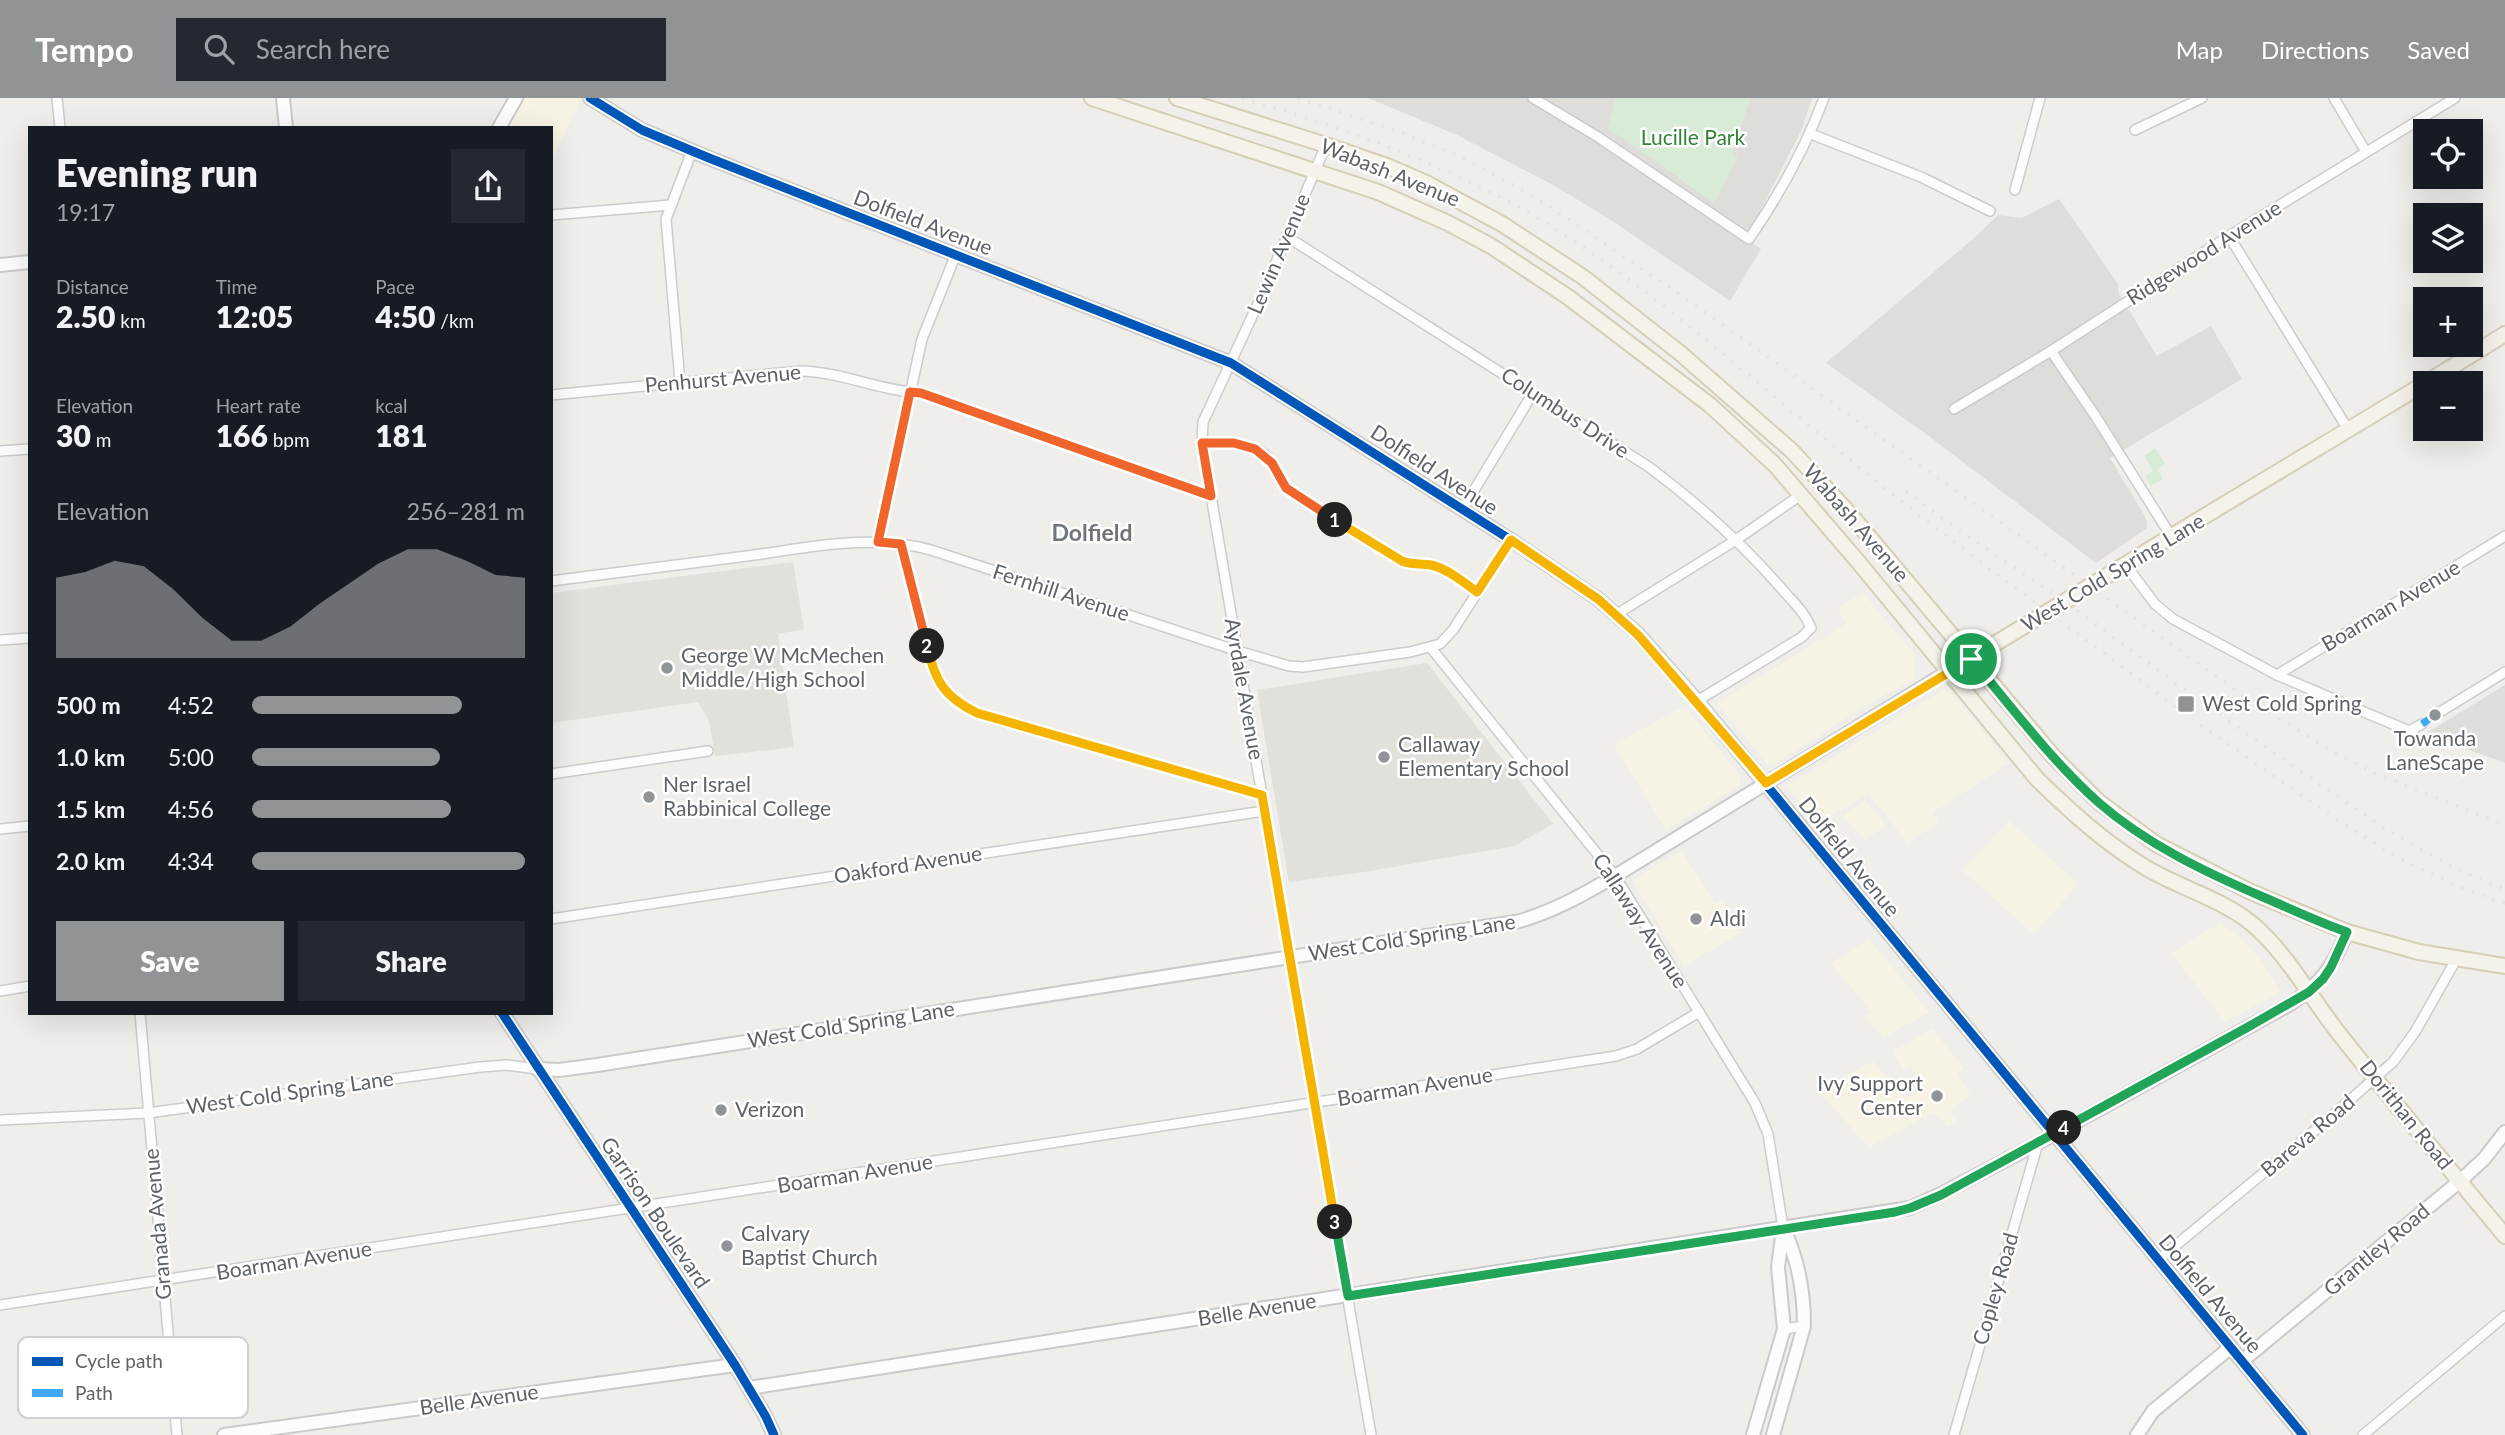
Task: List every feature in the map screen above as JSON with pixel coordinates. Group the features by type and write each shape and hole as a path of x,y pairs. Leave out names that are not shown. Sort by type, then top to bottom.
{"main road":[{"name":"Wabash Avenue","path":"1092,98 1378,191 1491,246 1612,329 1710,405 1743,434 1802,494 2036,779 2110,844 2147,868 2238,913 2268,940 2309,992"},
{"name":"Wabash Avenue","path":"1177,98 1326,145 1426,183 1502,224 1583,277 1680,352 1757,418 1818,478 2069,773 2122,822 2155,844 2198,867 2321,923 2397,947 2505,966"},
{"name":"West Cold Spring Lane","path":"1949,671 2505,334"},
{"name":"Dorithan Road","path":"2309,992 2335,1029 2505,1236"}],"street":[{"path":"57,98 60,126"},
{"path":"283,98 286,126"},
{"path":"500,126 516,98"},
{"name":"Dolfield Avenue","path":"590,98 642,130 692,151 1231,363 1511,540 1617,614 1660,657 1766,783 2303,1435"},
{"path":"1535,98 1598,136 1749,239 1775,201 1811,134 1824,98"},
{"path":"2015,190 2040,98"},
{"path":"2135,130 2202,98"},
{"path":"2334,98 2366,152"},
{"name":"Ridgewood Avenue","path":"1954,409 2455,98"},
{"path":"1811,134 1921,177 1990,211"},
{"name":"Lewin Avenue","path":"1231,363 1326,145"},
{"path":"680,382 666,219 692,151"},
{"path":"553,215 671,205"},
{"name":"Columbus Drive","path":"1286,236 1648,467 1696,502 1736,540 1796,605 1811,628 1802,637 1697,701"},
{"path":"2229,236 2349,431"},
{"path":"878,542 910,392 930,316 956,254"},
{"path":"0,265 28,262"},
{"path":"2051,351 2171,537"},
{"name":"Ayrdale Avenue","path":"1231,363 1203,422 1202,443 1371,1435"},
{"name":"Penhurst Avenue","path":"553,395 814,371 900,392 921,393 1211,496"},
{"path":"1462,510 1533,393"},
{"path":"1202,443 1234,443 1255,449 1272,463 1286,488 1294,495 1402,561 1431,565 1447,571 1477,592"},
{"path":"0,451 28,449"},
{"path":"1617,614 1736,540 1802,494"},
{"name":"Boarman Avenue","path":"2277,675 2505,536"},
{"path":"1431,648 1448,638 1511,540"},
{"name":"Fernhill Avenue","path":"553,581 824,545 878,542 931,550 1238,652 1303,667 1431,648"},
{"path":"901,544 932,668 943,689 952,698 977,713 1262,795"},
{"path":"2126,564 2163,612 2216,644 2277,675 2409,731 2422,724"},
{"path":"0,640 28,638"},
{"name":"Callaway Avenue","path":"1431,648 1615,876 1755,1103 1769,1143 1783,1228 1797,1264 1804,1309 1804,1326 1773,1435"},
{"name":"West Cold Spring Lane","path":"0,1120 148,1113 480,1066 573,1069 1516,922 1559,908 1615,876 1949,671"},
{"path":"2435,715 2505,672"},
{"path":"553,774 708,751"},
{"name":"Oakford Avenue","path":"553,919 1264,811"},
{"path":"0,828 28,826"},
{"name":"Belle Avenue","path":"749,1388 1910,1208 1941,1195 2038,1143 2309,992 2331,967 2347,932"},
{"name":"Bareva Road","path":"2158,1259 2393,1062 2415,1032 2457,958"},
{"path":"0,990 28,986"},
{"name":"Boarman Avenue","path":"0,1305 1627,1053 1699,1012"},
{"name":"Granada Avenue","path":"140,1015 168,1337"},
{"name":"Garrison Boulevard","path":"503,1015 735,1365 774,1435"},
{"name":"Grantley Road","path":"2242,1361 2460,1181 2484,1159 2505,1132"},
{"name":"Copley Road","path":"1954,1435 2038,1143"},
{"name":"Callaway Avenue","path":"1753,1435 1784,1329 1778,1267 1783,1228"},
{"path":"2363,1435 2505,1315"},
{"path":"1784,1329 1804,1326"},
{"path":"2137,1435 2153,1410 2231,1348"},
{"name":"Belle Avenue","path":"224,1435 735,1365"}],"shaded area":[{"path":"517,98 581,98 553,159 553,126 501,126"},
{"path":"1368,98 1616,98 1608,128 1620,136 1732,153 1750,98 1812,98 1802,129 1746,239 1761,249 1730,301 1614,222 1555,186 1457,135"},
{"path":"2059,199 2118,284 2119,294 2157,356 2211,326 2242,379 2110,458 2146,518 2147,528 2096,563 1926,434 1826,363 1998,215 2022,218"},
{"name":"George W McMechen Middle/High School","path":"793,562 804,629 778,634 794,747 715,756 709,721 698,702 553,723 553,593"},
{"path":"1863,593 1914,654 1914,680 1871,702 1773,765 1768,765 1717,703 1846,624 1838,608"},
{"name":"Callaway Elementary School","path":"1427,663 1553,824 1514,846 1289,882 1257,690"},
{"path":"2505,685 2505,763 2425,734"},
{"path":"1946,690 2009,763 1932,813 1939,822 1908,843 1868,793 1818,824 1786,786 1940,692"},
{"path":"1686,708 1740,776 1740,785 1666,830 1614,745 1677,710"},
{"path":"1865,800 1886,825 1865,840 1844,816"},
{"path":"2009,821 2078,884 2034,934 1962,870"},
{"name":"Aldi","path":"1681,850 1715,904 1722,900 1742,932 1684,966 1633,881"},
{"path":"2220,923 2244,941 2264,964 2280,992 2225,1022 2171,953"},
{"path":"1869,939 1929,1012 1883,1038 1864,1017 1871,1012 1831,963"},
{"path":"1932,1029 1964,1068 1957,1072 1971,1097 1953,1107 1951,1114 1957,1121 1947,1127 1934,1112 1869,1147 1818,1091 1873,1061 1906,1099 1926,1088 1911,1067 1904,1071 1892,1052"}],"green space":[{"name":"Lucille Park","path":"1616,98 1750,98 1732,152 1738,157 1714,203 1608,128"},
{"path":"2155,448 2165,464 2158,469 2163,479 2151,486 2145,476 2153,471 2144,456"}],"railway":[{"path":"1242,98 1400,151 1476,185 1549,225 1670,311 1895,496 2194,720 2388,851 2444,880 2505,903"},
{"path":"1298,98 1403,133 1452,153 1546,204 1682,296 2257,705 2335,753 2375,773 2505,825"},
{"path":"1906,491 2355,808 2427,853 2505,889"}],"marked path":[{"path":"2422,724 2435,715"}],"cycle path":[{"path":"590,98 642,130 709,158 1231,363 1511,540 1598,599 1638,634 1697,701 2303,1435"},
{"path":"503,1015 735,1365 774,1435"}],"place":[{"name":"George W McMechen Middle/High School","path":"667,668"},
{"name":"West Cold Spring","path":"2186,704"},
{"name":"Towanda LaneScape","path":"2435,715"},
{"name":"Callaway Elementary School","path":"1384,757"},
{"name":"Ner Israel Rabbinical College","path":"649,797"},
{"name":"Aldi","path":"1696,919"},
{"name":"Ivy Support Center","path":"1937,1096"},
{"name":"Verizon","path":"721,1110"},
{"name":"Calvary Baptist Church","path":"727,1246"}],"district":[{"name":"Dolfield","path":"1092,533"}],"route":[{"path":"910,392 921,393 1211,496 1202,443 1246,445 1265,455 1286,488 1294,495 1402,561 1431,565 1447,571 1477,592 1511,540 1617,614 1660,657 1766,783 1971,659 2077,782 2122,822 2155,844 2198,867 2321,923 2347,932 2323,979 2309,992 2248,1027 1941,1195 1910,1208 1348,1296 1262,795 994,719 965,707 943,689 932,668 901,544 878,542 910,392"}]}
